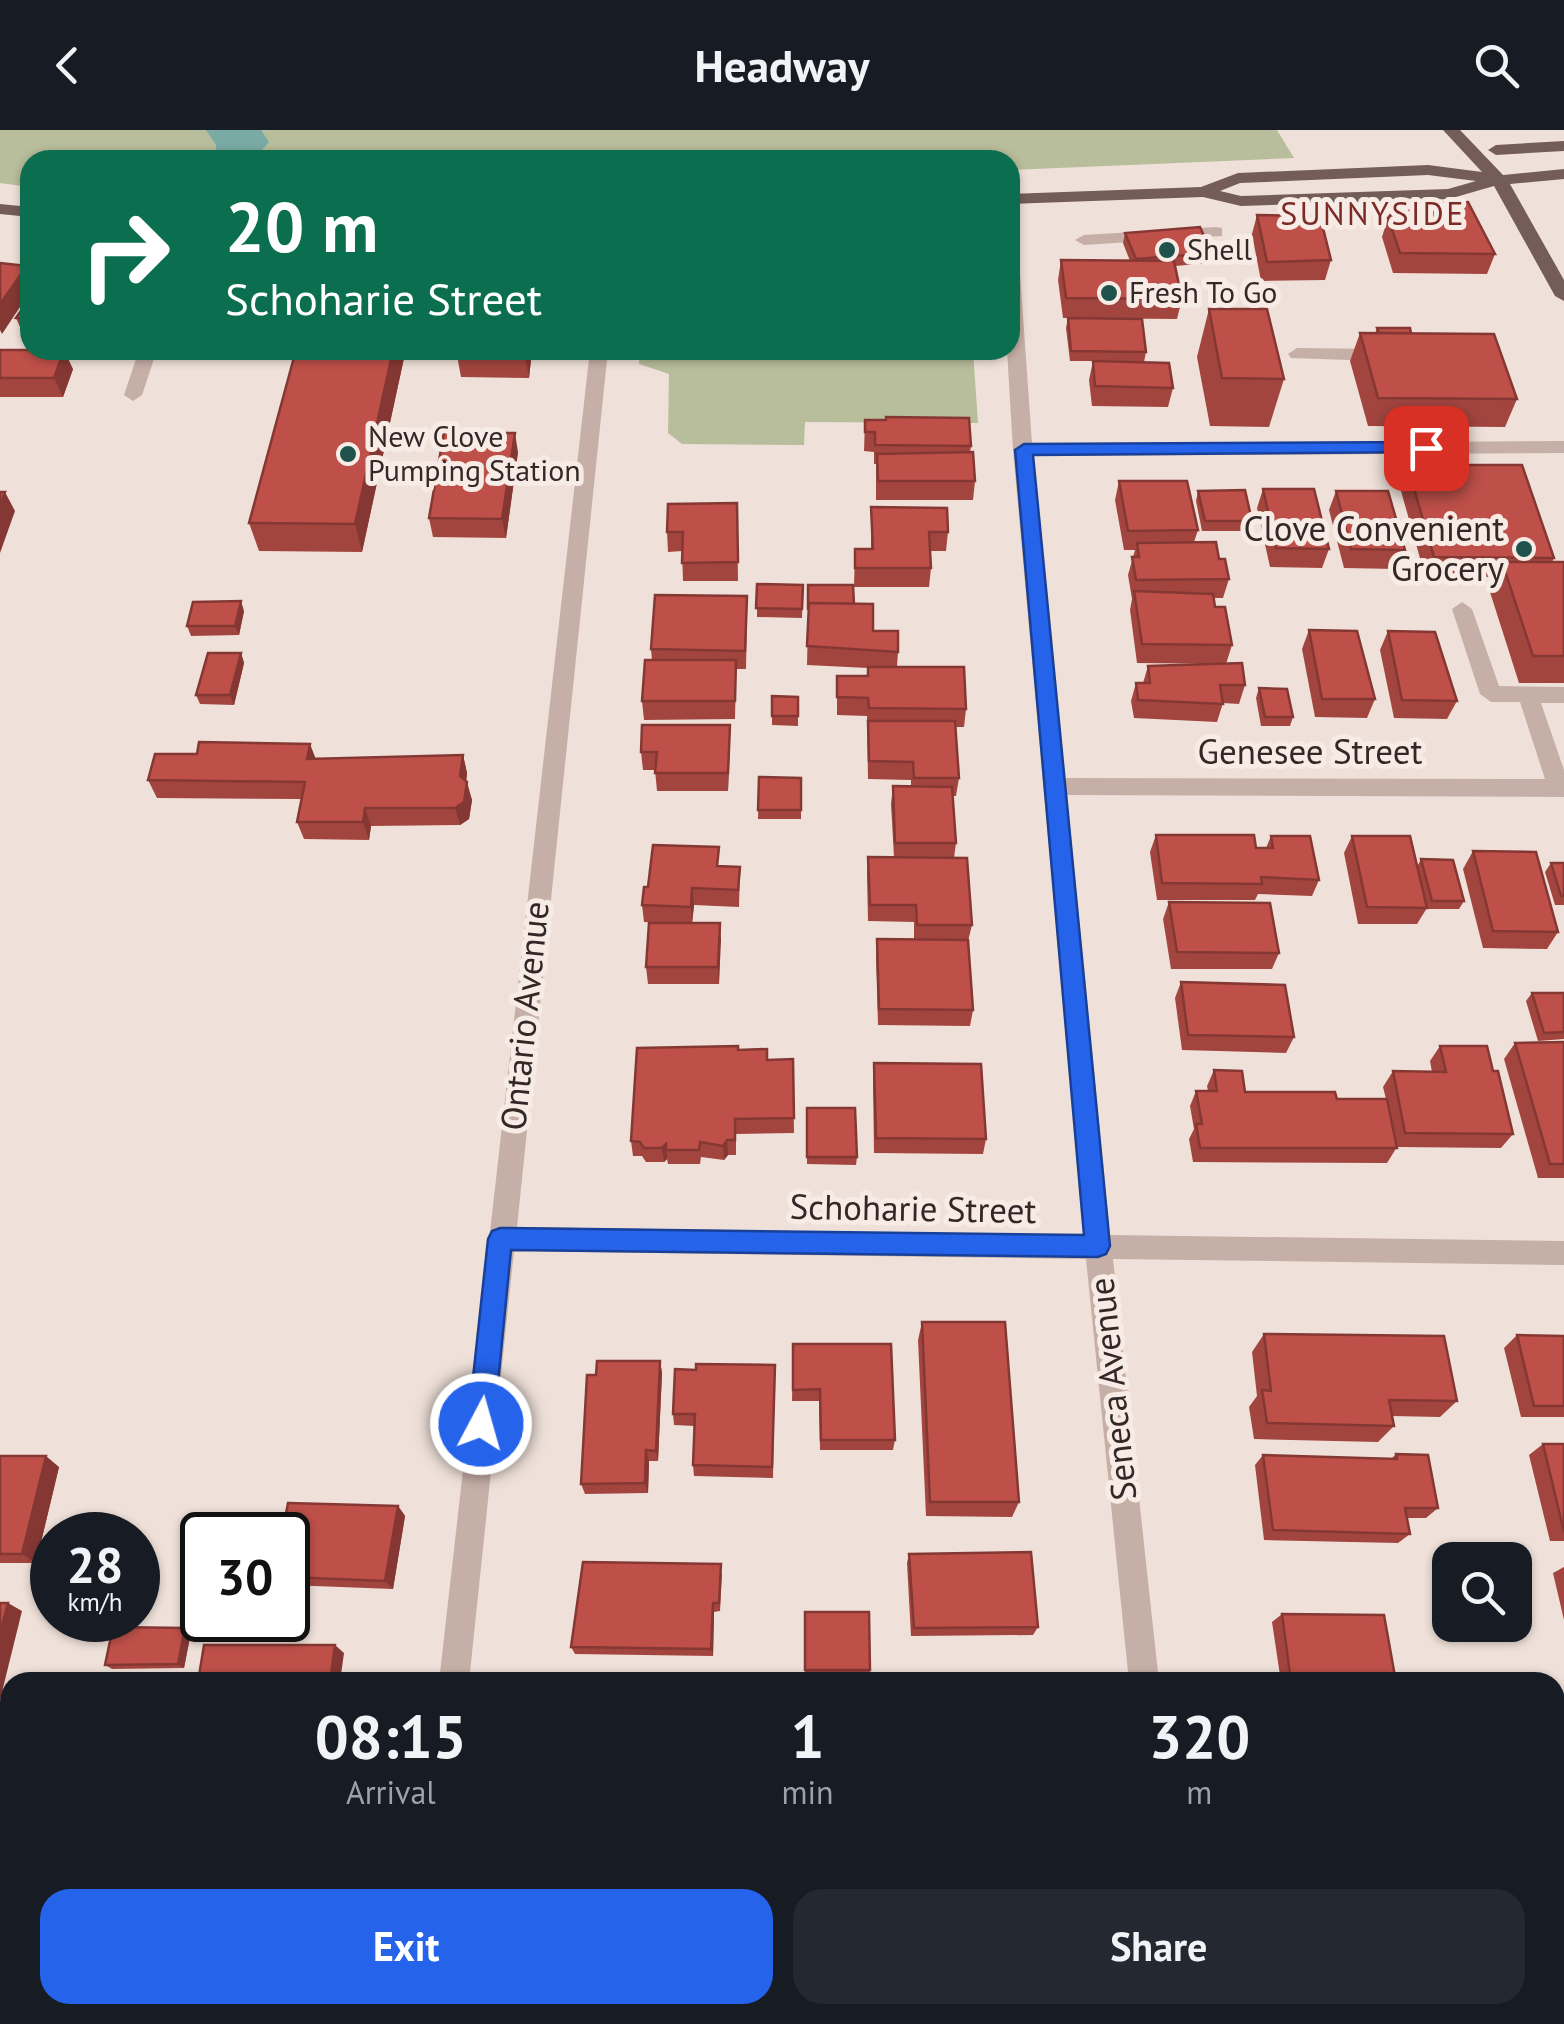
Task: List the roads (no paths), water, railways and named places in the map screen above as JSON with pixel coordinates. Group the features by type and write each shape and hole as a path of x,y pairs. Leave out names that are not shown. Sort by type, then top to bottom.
{"main road":[{"path":"1450,130 1499,180 1564,296"},
{"path":"1489,130 1499,180"},
{"path":"1496,150 1564,146"},
{"path":"1020,199 1202,192 1241,201 1448,194 1499,180 1564,174"}],"street":[{"path":"1084,240 1216,232"},
{"path":"1296,349 1377,350"},
{"path":"133,395 145,360"},
{"name":"Ontario Avenue","path":"455,1672 598,360"},
{"name":"Seneca Avenue","path":"1017,360 1098,1246 1143,1672"},
{"path":"1024,450 1564,447"},
{"path":"1462,609 1491,694 1564,696"},
{"path":"1528,695 1562,788"},
{"name":"Genesee Street","path":"1056,786 1562,788"},
{"name":"Schoharie Street","path":"500,1239 1564,1253"}],"water":[{"path":"206,130 261,130 269,142 261,150 216,150"}],"place":[{"name":"Shell","path":"1167,250"},
{"name":"Fresh To Go","path":"1109,293"},
{"name":"New Clove Pumping Station","path":"348,454"},
{"name":"Clove Convenient Grocery","path":"1524,549"}],"district":[{"name":"SUNNYSIDE","path":"1373,214"}]}
